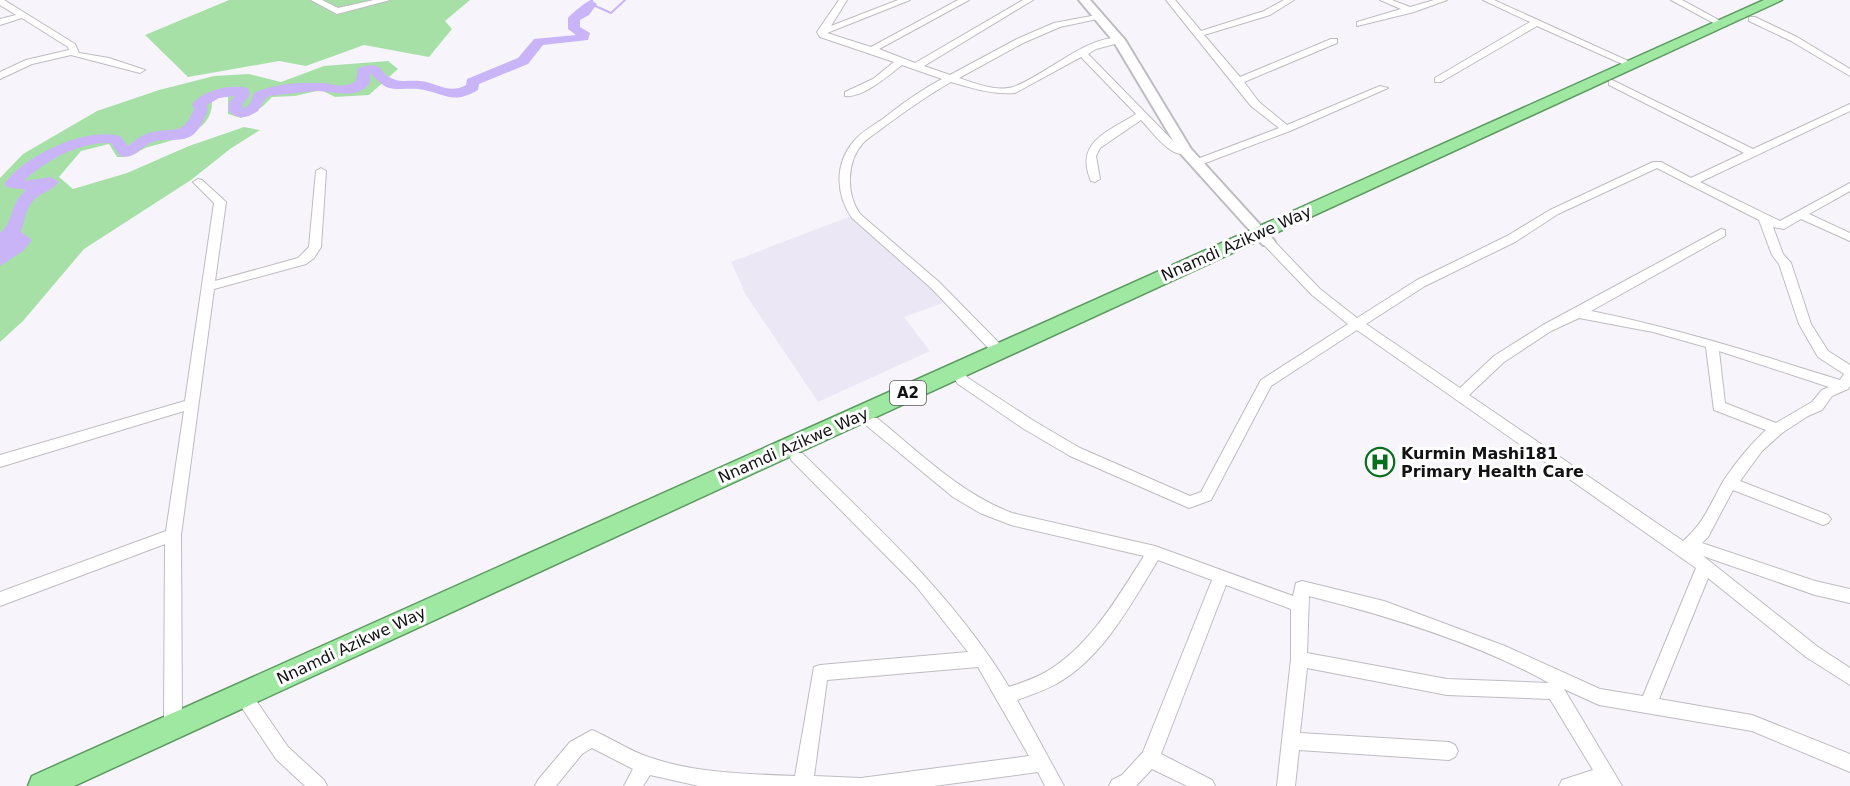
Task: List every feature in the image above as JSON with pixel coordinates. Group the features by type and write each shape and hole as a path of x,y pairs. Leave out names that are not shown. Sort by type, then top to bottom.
{"highway":[{"name":"Nnamdi Azikwe Way","path":"42,786 960,376 1775,0"},
{"name":"Nnamdi Azikwe Way","path":"76,786 872,422 960,376 999,351 1612,83 1793,0"}],"street":[{"path":"315,0 337,12 386,0"},
{"path":"822,32 843,0"},
{"path":"822,32 906,0"},
{"path":"871,50 965,0"},
{"path":"917,66 1029,0"},
{"path":"1084,0 1119,40 1185,151 1316,292 1358,326 1687,548 1812,652 1850,677"},
{"path":"1170,0 1255,104 1286,129"},
{"path":"1199,34 1267,13 1290,0"},
{"path":"1384,0 1411,10"},
{"path":"1360,24 1443,0"},
{"path":"1675,0 1722,24"},
{"path":"0,1 20,16 72,46 75,55 106,60 140,70"},
{"path":"1494,1 1632,65"},
{"path":"0,22 20,16"},
{"path":"999,351 935,285 856,216 849,206 844,191 844,173 858,142 920,95 1043,29 1099,16"},
{"path":"1752,19 1794,39 1850,73"},
{"path":"1438,80 1537,22"},
{"path":"822,32 823,35 902,60 949,79 1010,92 1093,47 1119,40"},
{"path":"1238,81 1334,41"},
{"path":"0,76 29,62 73,52"},
{"path":"1082,53 1176,150 1185,151"},
{"path":"848,94 876,81 902,60"},
{"path":"1612,83 1753,153"},
{"path":"1196,163 1286,129 1383,88"},
{"path":"1691,182 1850,107"},
{"path":"1095,179 1090,156 1095,146 1141,115"},
{"path":"960,376 1029,425 1075,452 1190,502 1196,501 1206,495 1266,383 1358,326 1421,283 1511,239 1554,212 1656,164 1780,226 1845,194 1850,186"},
{"path":"208,286 302,261 310,255 315,247 321,171"},
{"path":"173,727 173,535 220,202 198,182"},
{"path":"1801,215 1850,237"},
{"path":"1764,219 1778,255 1785,263 1805,324 1823,354 1848,378"},
{"path":"1461,395 1499,359 1547,328 1721,233"},
{"path":"1578,313 1653,328 1848,378"},
{"path":"1712,344 1719,406 1777,429"},
{"path":"1687,548 1703,533 1730,483 1757,447 1777,429 1817,406 1827,393 1848,378"},
{"path":"0,461 191,404"},
{"path":"872,422 958,493 985,509 1011,519 1155,552 1299,605"},
{"path":"797,457 938,600 981,659 1055,786"},
{"path":"1730,483 1823,519"},
{"path":"0,598 173,535"},
{"path":"1687,548 1850,596"},
{"path":"1004,697 1054,676 1090,645 1122,604 1155,552"},
{"path":"1648,705 1705,565"},
{"path":"1118,786 1128,781 1150,758 1222,575"},
{"path":"1286,786 1299,659 1299,605 1302,588 1383,608 1499,651 1557,684 1599,697 1752,723 1850,763"},
{"path":"803,786 820,674 981,659"},
{"path":"1299,659 1447,687 1557,684"},
{"path":"1557,684 1610,781 1568,786"},
{"path":"249,705 282,753 318,786"},
{"path":"544,786 576,748 592,739 646,765 704,777 803,786 857,786"},
{"path":"1290,741 1449,751"},
{"path":"1150,758 1206,786"},
{"path":"864,786 1042,763"},
{"path":"633,786 646,765"}],"shaded area":[{"path":"851,216 915,270 943,303 904,317 930,351 818,402 746,295 731,262"},
{"path":"19,230 32,240 23,251 0,266 0,244"}],"green space":[{"path":"229,0 470,0 445,21 452,29 429,57 364,45 306,66 279,61 188,77 145,35"},
{"path":"388,61 398,69 369,95 335,97 321,90 295,96 272,97 262,107 241,118 228,114 228,94 212,101 211,112 206,121 182,137 124,157 117,157 109,144 81,151 59,177 73,189 127,173 189,146 244,127 260,130 230,149 191,180 84,249 23,321 0,342 0,178 23,154 97,111 159,90 214,76 249,74 281,82 324,66"}],"waterway":[{"path":"592,0 591,4 611,13 625,0"},
{"path":"0,241 16,226 23,202 36,190 51,182 28,186 12,184 32,166 59,151 89,141 115,139 125,153 153,136 183,134 190,130 201,109 199,104 215,94 243,91 235,110 240,114 253,108 259,96 267,92 320,87 344,91 354,89 363,83 363,71 372,68 391,84 422,85 445,93 461,94 473,87 472,82 523,61 539,42 583,37 583,33 574,29 574,18 585,12 591,4"}],"place":[{"name":"Kurmin Mashi181 Primary Health Care","path":"1380,462"}]}
